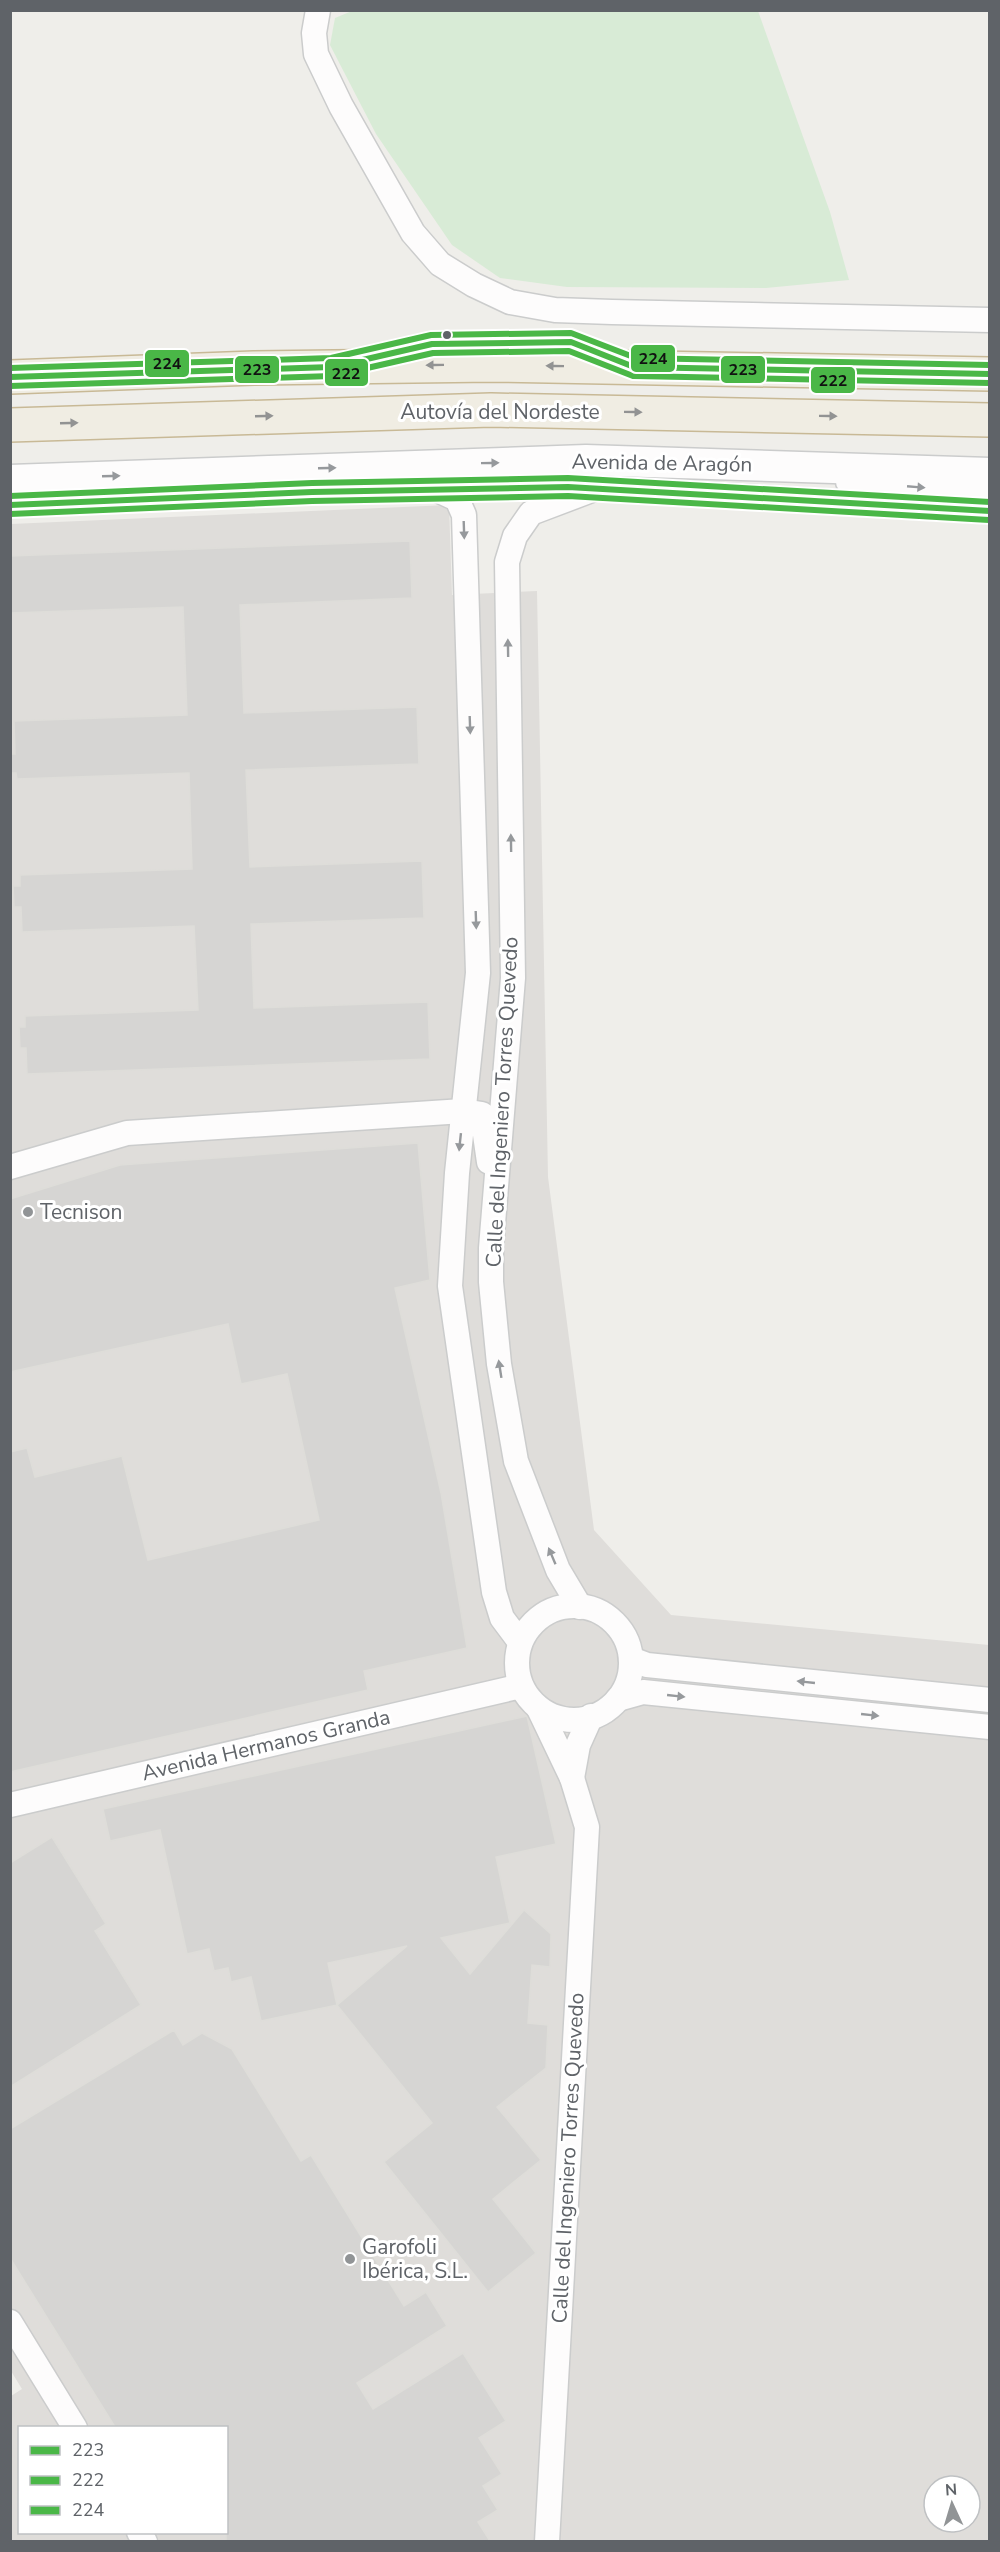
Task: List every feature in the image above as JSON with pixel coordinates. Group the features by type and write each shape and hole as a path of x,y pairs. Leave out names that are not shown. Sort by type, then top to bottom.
{"highway":[{"path":"10,377 254,368 493,365 990,374"},
{"name":"Autovía del Nordeste","path":"10,425 491,410 990,420"}],"street":[{"path":"318,10 314,33 316,54 341,106 413,232 440,264 474,285 510,302 555,310 990,320"},
{"path":"586,460 990,492"},
{"name":"Avenida de Aragón","path":"10,480 586,460 990,473"},
{"name":"Calle del Ingeniero Torres Quevedo","path":"433,488 457,499 464,515 478,973 457,1173 450,1286 494,1592 502,1618 520,1642"},
{"name":"Calle del Ingeniero Torres Quevedo","path":"580,1607 558,1570 516,1461 499,1364 491,1282 491,1248 513,978 507,562 514,536 531,513 597,489 990,511"},
{"path":"10,1167 127,1133 463,1111 483,1114 495,1203"},
{"path":"566,1607 580,1607 596,1611 609,1618 620,1630 627,1643 631,1659 630,1673 618,1699 602,1713 581,1720 559,1718 539,1709 528,1698 521,1686 517,1657 520,1642 538,1618 566,1607"},
{"path":"631,1659 647,1665 990,1700"},
{"name":"Avenida Hermanos Granda","path":"10,1805 521,1686"},
{"path":"618,1699 643,1692 990,1727"},
{"name":"Calle del Ingeniero Torres Quevedo","path":"539,1709 572,1778 588,1827 547,2541"},
{"name":"Calle del Ingeniero Torres Quevedo","path":"572,1778 578,1745 591,1716"},
{"path":"10,2322 74,2426"}],"shaded area":[{"path":"449,505 452,595 537,591 548,1177 594,1530 671,1615 989,1645 989,2541 11,2541 11,2396 22,2389 11,2371 11,524"}],"green space":[{"path":"352,11 758,11 830,212 849,280 766,288 567,287 500,278 452,245 376,134 330,45 335,18"}],"building":[{"path":"410,541 412,598 240,605 244,713 417,707 419,764 246,770 250,867 422,861 424,918 251,924 254,1008 428,1002 430,1059 27,1074 26,1048 20,1048 19,1027 25,1027 25,1016 198,1010 194,926 22,932 21,907 14,907 13,886 20,886 20,875 192,869 189,773 17,779 16,773 10,773 10,754 15,754 14,721 187,715 183,607 10,613 10,556"},
{"path":"418,1143 430,1280 395,1288 441,1493 467,1648 364,1671 368,1690 10,1772 10,1452 27,1448 35,1477 122,1456 148,1560 319,1520 287,1374 241,1384 228,1324 10,1372 10,1199 120,1165"},
{"path":"527,1716 556,1844 496,1857 510,1923 441,1938 470,1974 524,1910 551,1934 550,1967 532,1965 528,2023 548,2025 546,2068 497,2107 541,2160 493,2199 536,2253 488,2292 384,2162 432,2123 337,2005 261,2021 251,1977 231,1982 228,1968 214,1971 209,1949 187,1954 160,1830 110,1841 103,1809","holes":["407,1946 337,2005 328,1963"]},
{"path":"52,1837 106,1924 95,1931 141,2005 10,2087 10,1863"},
{"path":"174,2030 183,2045 202,2033 232,2049 301,2161 311,2155 404,2306 426,2292 447,2326 357,2383 373,2409 463,2353 506,2421 479,2438 502,2474 483,2486 498,2510 478,2522 490,2541 226,2541 226,2534 228,2534 228,2426 114,2426 10,2258 10,2129"}],"transit line":[{"name":"224","path":"10,368 331,358 431,335 571,333 636,358 990,365"},
{"name":"223","path":"10,377 332,367 432,344 571,342 634,367 990,374"},
{"name":"222","path":"10,386 332,376 433,353 569,351 633,376 990,383"},
{"name":"224","path":"10,496 312,483 568,478 990,502"},
{"name":"223","path":"10,505 312,492 568,487 990,511"},
{"name":"222","path":"10,514 312,501 568,496 989,520"}],"place":[{"name":"Tecnison","path":"28,1212"},
{"name":"Garofoli Ibérica, S.L.","path":"350,2259"}]}
